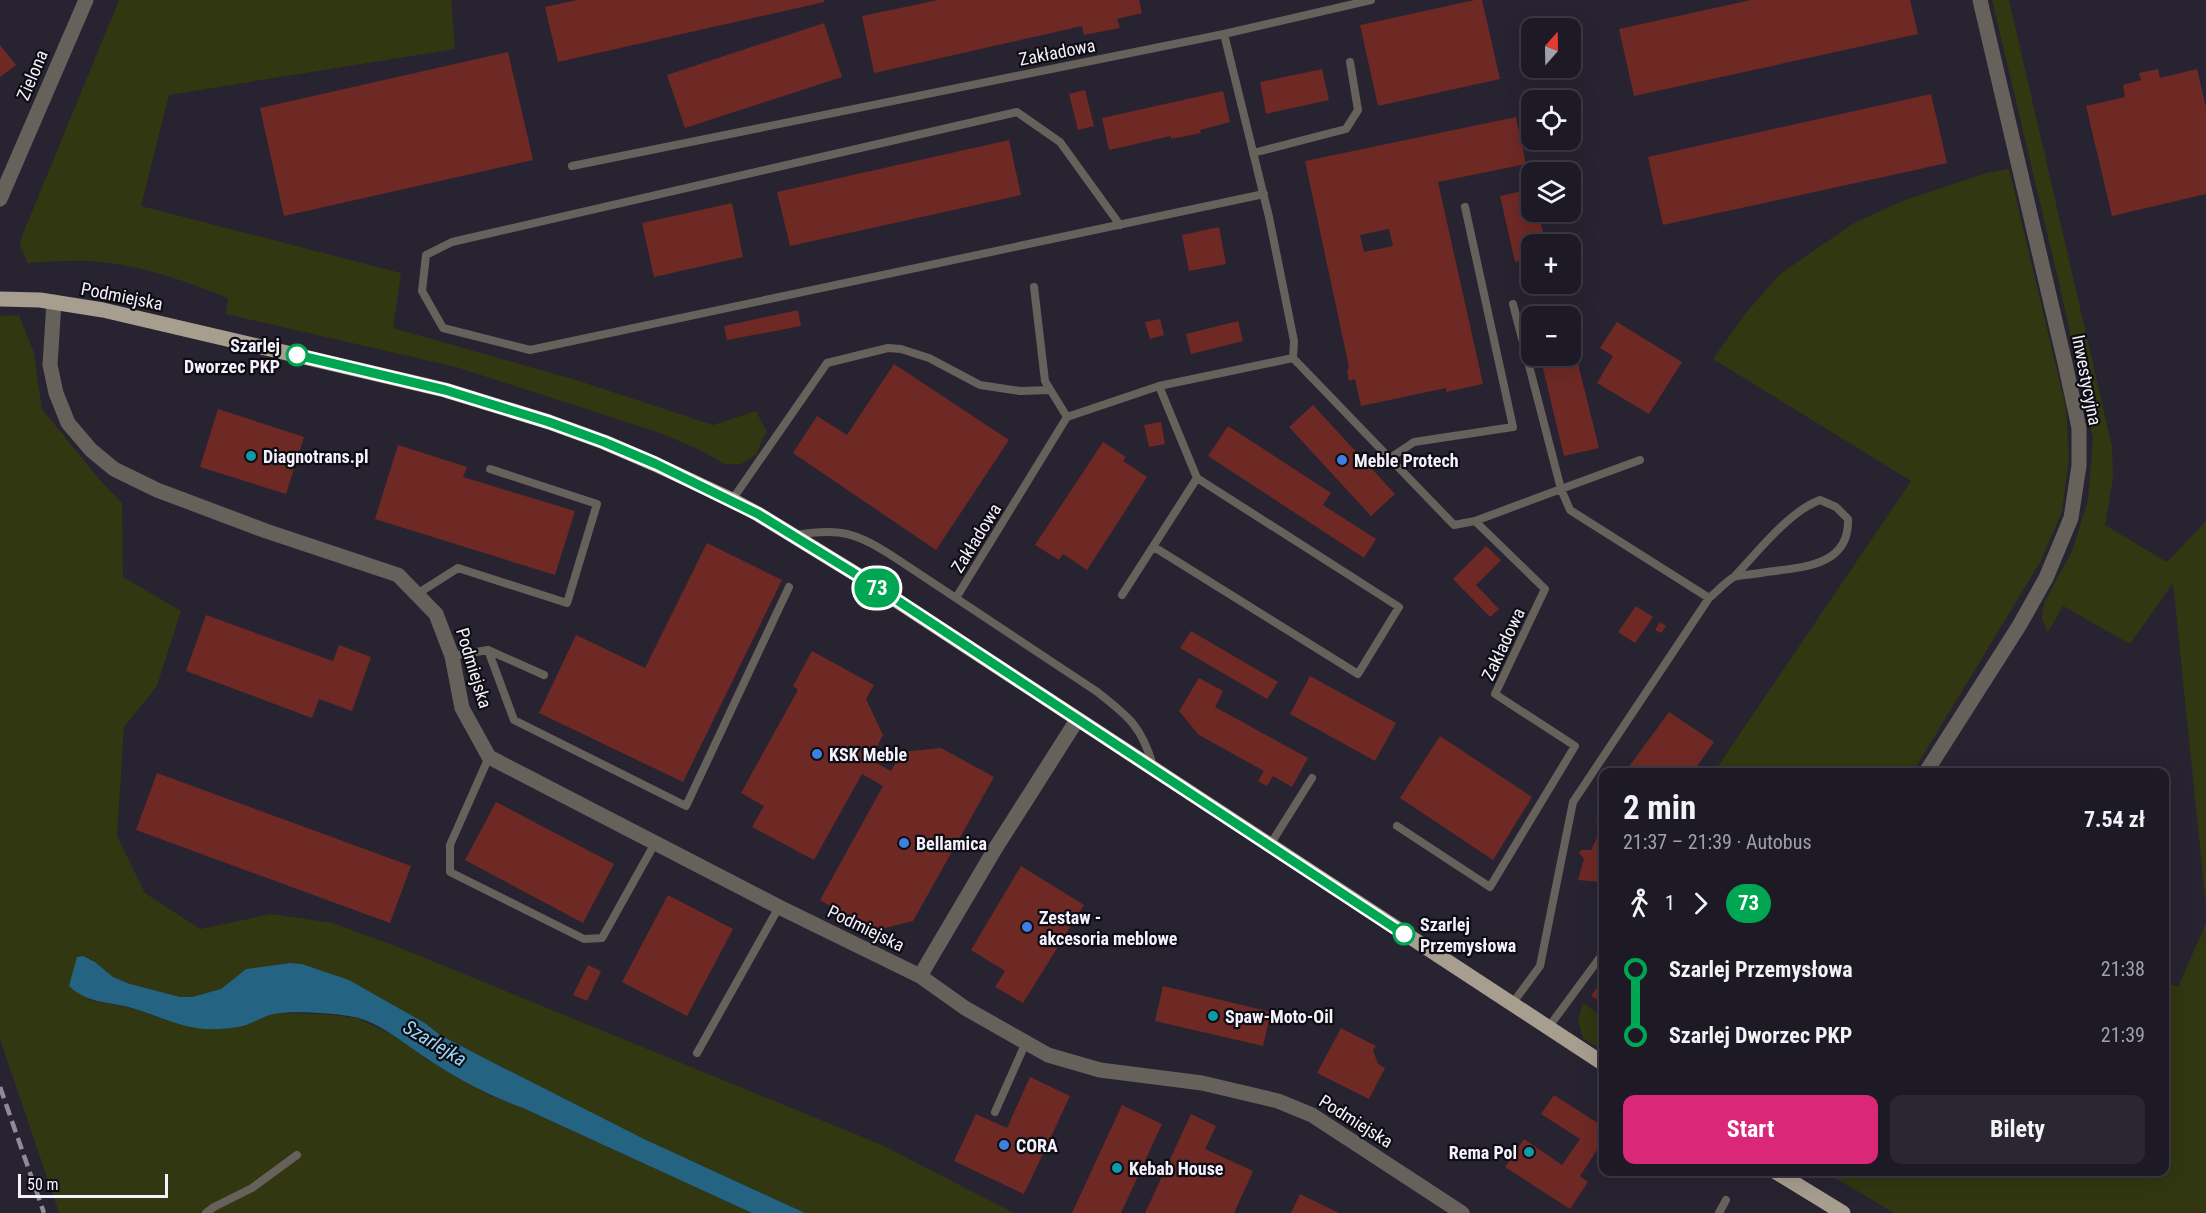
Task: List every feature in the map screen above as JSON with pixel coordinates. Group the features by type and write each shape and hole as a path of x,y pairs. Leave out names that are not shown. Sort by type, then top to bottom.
{"main road":[{"name":"Podmiejska","path":"0,299 54,302 103,310 445,390 604,442 656,464 732,501 793,535 882,591 1599,1061"},
{"path":"1783,1176 1844,1213"}],"street":[{"name":"Zielona","path":"0,199 86,0"},
{"name":"Inwestycyjna","path":"1929,768 2019,626 2046,578 2071,518 2079,466 2079,429 2065,363 1980,0"},
{"name":"Podmiejska","path":"54,302 50,365 56,393 68,423 91,450 114,469 157,490 398,575 436,614 452,656 462,708 489,757 779,907 920,976 965,1008 1048,1055 1100,1070 1202,1083 1278,1101 1312,1114 1462,1213"},
{"path":"920,976 994,849 1077,720"}],"lane":[{"name":"Zakładowa","path":"572,166 1224,34 1371,0"},
{"path":"1224,34 1264,194 1294,341 1293,358 1454,525 1475,521 1640,460"},
{"path":"1253,153 1346,129 1358,110 1350,62"},
{"path":"1120,225 1060,142 1017,112 452,242 426,255 422,291 443,328 530,350 1120,225 1264,194"},
{"path":"1389,458 1414,442 1513,427 1465,207"},
{"path":"1035,287 1045,381 1067,417 1159,386 1293,358"},
{"path":"1513,304 1561,489 1570,510 1709,598"},
{"path":"732,501 827,363 888,348 929,358 980,385 1020,391 1050,390"},
{"path":"1154,547 1358,674 1399,607 1197,478 1159,386"},
{"name":"Zakładowa","path":"956,598 1067,417"},
{"path":"417,594 458,568 567,603 597,504 490,469"},
{"path":"1122,595 1197,478"},
{"path":"1512,1004 1540,966 1573,802 1709,598 1734,577 1795,513 1808,505 1820,500 1836,507 1848,519 1848,533 1839,550 1824,562 1734,577"},
{"name":"Zakładowa","path":"1397,826 1490,887 1575,746 1496,694 1545,589 1475,521"},
{"path":"793,535 834,531 847,532 868,540 1096,691 1118,708 1142,733 1155,770"},
{"path":"488,650 514,720 686,806 789,587"},
{"path":"452,656 488,650 544,675"},
{"path":"489,757 450,845 450,872 584,939 602,938 655,843"},
{"path":"1270,845 1312,778"},
{"path":"697,1053 779,907"},
{"path":"1548,1028 1599,959"},
{"path":"995,1112 1026,1042"},
{"path":"206,1213 252,1188 297,1155"},
{"path":"1719,1213 1726,1200"}],"green space":[{"path":"119,0 451,0 455,49 169,95 141,206 401,273 393,328 576,380 713,425 756,411 767,432 757,454 741,464 725,464 700,450 660,433 456,367 226,314 228,298 143,269 89,261 28,263 20,247 22,236"},
{"path":"1992,0 2009,0 2112,446 2113,478 2105,525 2167,562 2206,521 2206,906 2173,583 2130,644 2063,606 2048,632 2042,619 2044,603 2072,551 2088,500 2093,438"},
{"path":"2009,169 2066,408 2069,459 2062,511 2042,559 1915,768 1717,768 1911,481 1713,359 1745,314 1780,274 1854,223 1905,200 1986,173"},
{"path":"19,315 34,353 42,409 100,480 122,503 123,577 181,611 157,686 124,727 117,836 145,893 200,929 271,914 333,923 398,947 882,1145 1014,1213 805,1213 644,1139 490,1061 440,1035 425,1023 349,980 302,964 290,963 246,969 221,989 192,997 180,997 130,984 113,977 90,958 89,1000 132,1008 163,1019 209,1029 244,1026 258,1018 276,1013 324,1014 358,1018 393,1035 425,1058 489,1095 523,1108 752,1213 59,1213 0,1039 0,316"},
{"path":"2206,923 2206,1213 1894,1213 1832,1176 2169,1176 2169,984 2178,987"},
{"path":"1583,1003 1599,1014 1599,1048 1583,1038 1578,1020"}],"water":[{"name":"Szarlejka","path":"83,956 95,962 113,977 130,984 180,997 192,997 221,989 246,969 290,963 302,964 349,980 425,1023 440,1035 490,1061 644,1139 805,1213 752,1213 485,1092 437,1065 386,1030 359,1018 292,1012 269,1015 240,1027 205,1029 194,1028 132,1008 91,999 69,986 77,957"}],"building":[{"path":"577,0 824,0 824,2 558,62 545,7"},
{"path":"938,0 1139,0 1142,13 1117,19 1120,28 1084,35 1082,26 874,73 862,16"},
{"path":"1482,0 1500,79 1378,106 1360,25"},
{"path":"1751,0 1910,0 1918,34 1634,96 1619,29"},
{"path":"824,23 842,77 685,128 667,75"},
{"path":"0,45 16,65 0,77"},
{"path":"508,52 533,160 284,216 260,108"},
{"path":"1322,69 1329,100 1266,114 1260,82"},
{"path":"2158,69 2160,78 2197,69 2206,107 2206,194 2112,216 2086,106 2125,97 2123,85 2141,80 2139,73"},
{"path":"1085,90 1094,126 1078,130 1069,94"},
{"path":"1223,91 1230,122 1200,130 1201,133 1171,139 1171,136 1109,150 1102,118"},
{"path":"1931,94 1947,163 1663,225 1648,157"},
{"path":"1516,117 1521,150 1523,150 1526,162 1521,162 1521,165 1438,182 1483,384 1446,392 1446,388 1361,406 1355,379 1349,381 1347,370 1349,367 1305,161","holes":["1389,229 1393,246 1364,252 1360,235"]},
{"path":"1009,140 1021,195 790,246 777,192"},
{"path":"1521,191 1521,222 1540,222 1544,234 1521,234 1521,261 1515,262 1500,196"},
{"path":"732,203 743,257 654,277 642,223"},
{"path":"1219,227 1226,264 1189,271 1182,235"},
{"path":"798,310 801,326 727,340 724,326"},
{"path":"1160,319 1164,335 1150,339 1145,322"},
{"path":"1238,321 1243,341 1191,354 1186,334"},
{"path":"1617,322 1682,362 1649,414 1597,383 1613,356 1600,348"},
{"path":"894,364 1009,440 936,550 793,453 817,416 847,435"},
{"path":"1542,366 1578,366 1599,448 1564,456"},
{"name":"Meble Protech","path":"1313,405 1395,494 1371,516 1289,427"},
{"name":"Diagnotrans.pl","path":"218,409 304,437 286,494 200,467"},
{"path":"1161,422 1165,444 1149,447 1144,425"},
{"path":"1228,426 1331,493 1323,505 1376,539 1364,558 1208,456"},
{"path":"1103,442 1126,457 1123,461 1147,477 1087,570 1063,554 1059,560 1035,545"},
{"path":"398,445 467,467 463,477 575,511 555,575 375,519"},
{"path":"707,543 782,580 683,782 539,713 576,635 645,668"},
{"path":"1486,546 1501,560 1476,585 1499,609 1490,617 1453,579"},
{"path":"1636,606 1653,617 1635,643 1618,632"},
{"path":"206,615 333,661 339,645 371,657 352,711 319,699 312,718 186,671"},
{"path":"1660,622 1666,626 1661,633 1655,630"},
{"path":"1191,631 1278,682 1267,699 1180,648"},
{"path":"812,651 874,685 866,699 883,735 870,760 891,771 902,752 941,748 994,777 913,921 873,931 820,900 883,786 862,774 814,860 752,827 764,806 741,793 798,690 793,686"},
{"path":"1310,676 1396,723 1375,761 1290,714"},
{"path":"1199,678 1223,691 1215,707 1308,758 1292,787 1273,776 1267,786 1258,781 1264,771 1199,735 1179,711"},
{"path":"1669,712 1714,742 1696,768 1628,768"},
{"path":"1440,736 1532,797 1493,860 1400,798"},
{"path":"157,773 411,866 390,923 136,830"},
{"path":"496,802 614,864 583,923 465,860"},
{"path":"1599,833 1599,882 1578,880 1584,859 1579,853 1581,850 1591,850"},
{"name":"Zestaw - akcesoria meblowe","path":"1021,866 1084,905 1023,1003 995,987 1005,971 971,950"},
{"path":"668,895 733,929 687,1016 622,982"},
{"path":"588,965 601,971 587,1001 573,995"},
{"path":"1599,984 1599,1001 1591,996"},
{"name":"Spaw-Moto-Oil","path":"1163,986 1271,1012 1263,1046 1155,1021"},
{"path":"1341,1028 1376,1046 1373,1050 1378,1064 1385,1068 1369,1099 1317,1073"},
{"name":"CORA","path":"1030,1077 1070,1096 1024,1194 954,1161 976,1114 1007,1128"},
{"name":"Rema Pol","path":"1554,1095 1599,1124 1599,1151 1597,1150 1580,1176 1588,1182 1570,1209 1505,1167 1524,1139 1562,1165 1580,1139 1541,1114"},
{"name":"Kebab House","path":"1122,1105 1162,1124 1121,1213 1072,1213"},
{"path":"1191,1114 1216,1126 1205,1149 1253,1171 1234,1213 1145,1213"},
{"path":"1300,1194 1339,1213 1291,1213"}],"railway":[{"path":"0,1087 44,1213"}],"bus line":[{"name":"73","path":"297,355 445,390 549,422 656,464 758,514 880,589 1404,934"}],"place":[{"name":"Szarlej Dworzec PKP","path":"297,355"},
{"name":"Diagnotrans.pl","path":"251,456"},
{"name":"Meble Protech","path":"1342,460"},
{"name":"KSK Meble","path":"817,754"},
{"name":"Bellamica","path":"904,843"},
{"name":"Zestaw - akcesoria meblowe","path":"1027,927"},
{"name":"Szarlej Przemysłowa","path":"1404,934"},
{"name":"Spaw-Moto-Oil","path":"1213,1016"},
{"name":"CORA","path":"1004,1145"},
{"name":"Rema Pol","path":"1529,1152"},
{"name":"Kebab House","path":"1117,1168"}]}
